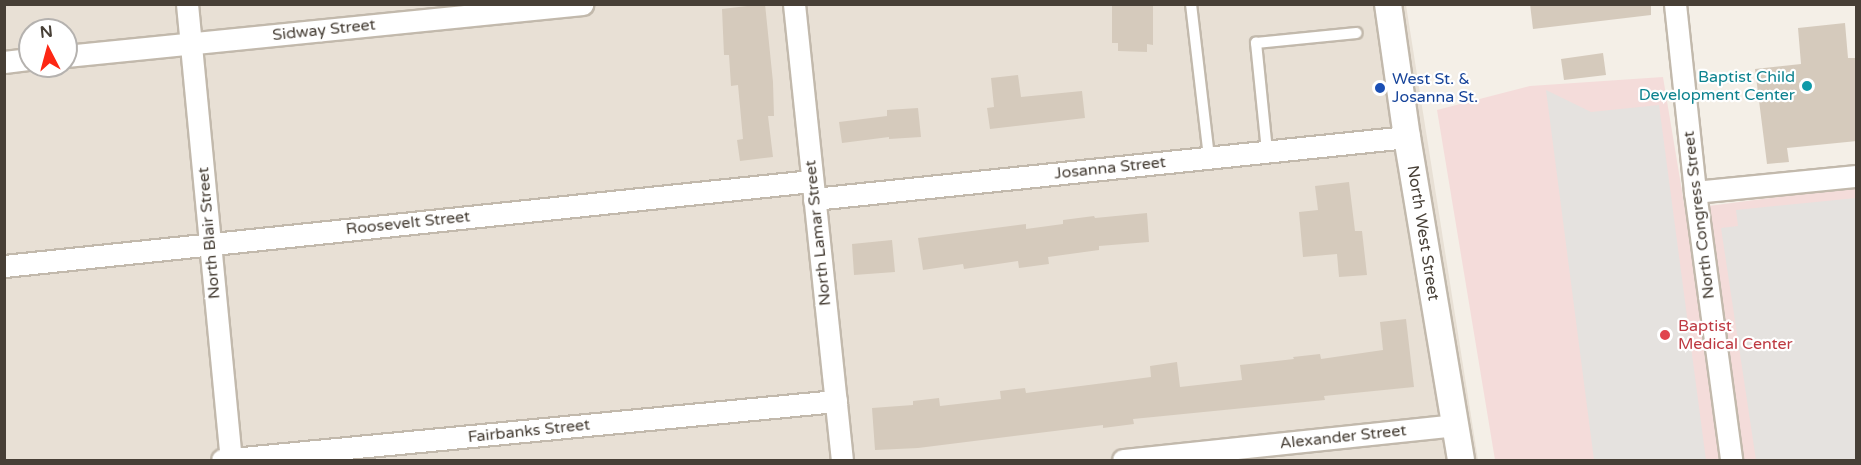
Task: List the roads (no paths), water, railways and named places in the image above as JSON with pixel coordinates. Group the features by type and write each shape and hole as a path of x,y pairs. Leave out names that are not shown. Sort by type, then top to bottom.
{"street":[{"name":"North Blair Street","path":"187,4 228,460"},
{"name":"Sidway Street","path":"78,55 582,4"},
{"name":"North Lamar Street","path":"794,4 842,460"},
{"name":"North West Street","path":"1388,4 1407,137 1461,460"},
{"name":"North Congress Street","path":"1675,4 1695,192 1731,460"},
{"name":"Josanna Street","path":"813,190 1209,158 1407,137"},
{"path":"1695,192 1857,176"},
{"name":"Roosevelt Street","path":"4,266 210,244 813,190"},
{"name":"Fairbanks Street","path":"228,460 836,400"},
{"name":"Alexander Street","path":"1123,460 1455,425"}],"lane":[{"path":"1191,4 1209,158"},
{"path":"1267,152 1256,43 1357,33"}],"place":[{"name":"Baptist Child Development Center","path":"1807,86"},
{"name":"West St. & Josanna St.","path":"1380,88"},
{"name":"Baptist Medical Center","path":"1665,335"}]}
